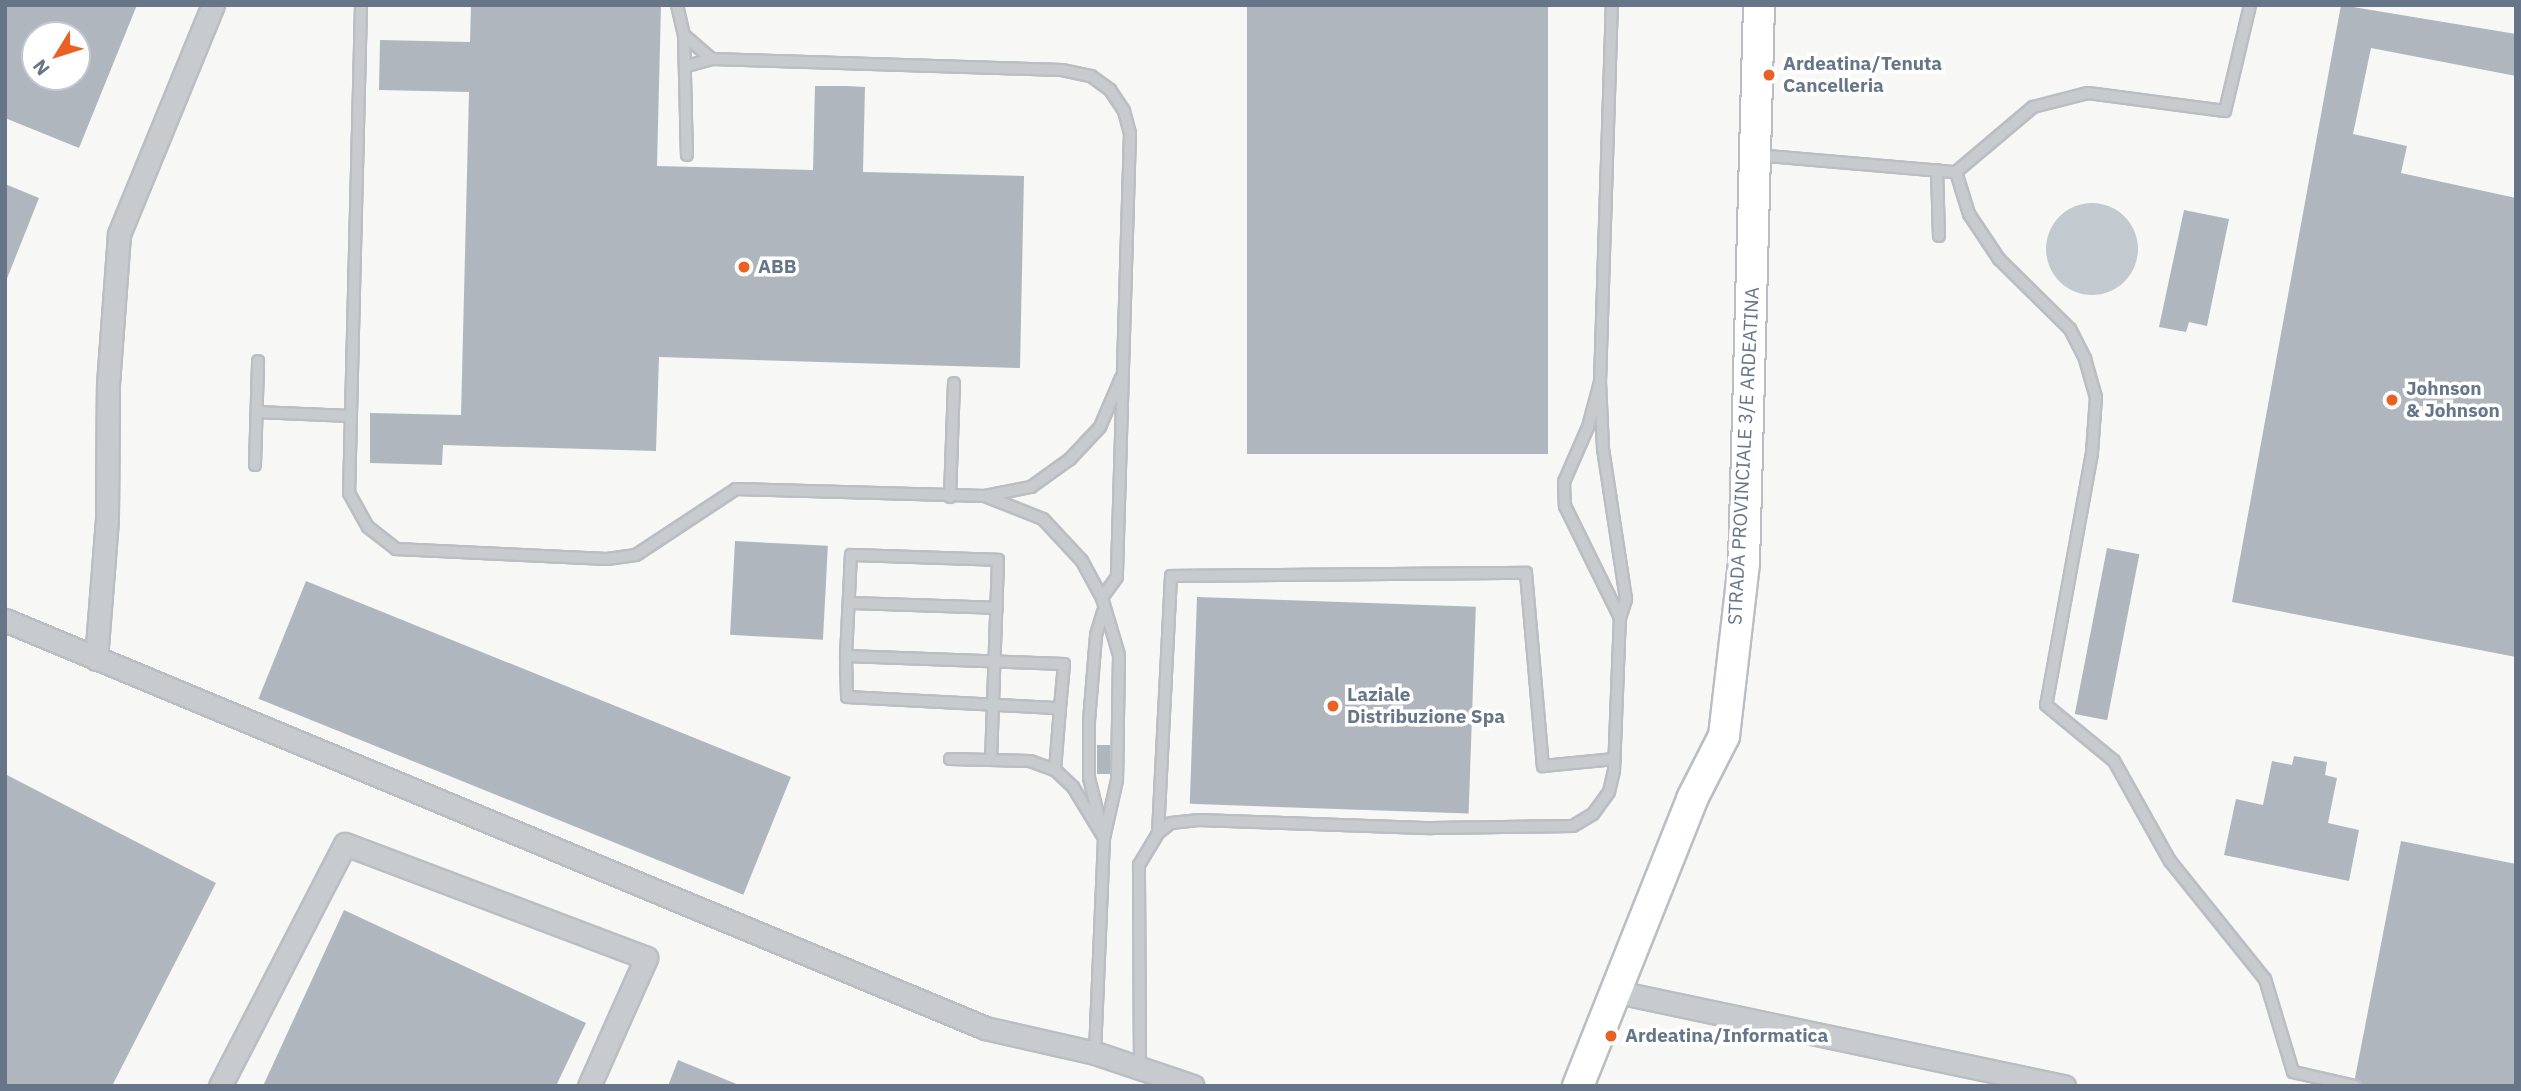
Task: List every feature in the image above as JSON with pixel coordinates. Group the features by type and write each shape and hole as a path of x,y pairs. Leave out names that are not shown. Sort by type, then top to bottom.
{"main road":[{"name":"STRADA PROVINCIALE 3/E ARDEATINA","path":"1578,1086 1692,799 1724,736 1744,563 1759,5"}],"street":[{"path":"96,659 107,518 108,384 119,234 213,5"},
{"path":"5,620 985,1028 1096,1053 1193,1086"},
{"path":"220,1086 345,844 646,958 589,1086"},
{"path":"1617,992 2064,1086"}],"lane":[{"path":"361,5 349,493 368,527 396,549 607,559 636,555 736,489 950,497 985,496 1031,487 1070,459 1100,427 1123,373"},
{"path":"677,5 687,66 687,155"},
{"path":"1140,1066 1139,865 1158,833 1171,823 1199,820 1432,828 1573,826 1593,814 1609,792 1615,759 1620,618 1626,599 1603,448 1600,382 1612,5"},
{"path":"1756,155 1956,172 2033,107 2088,93 2225,111 2250,5"},
{"path":"684,35 712,59"},
{"path":"687,66 712,59 1062,70 1091,76 1110,90 1124,111 1129,132 1117,577 1101,598"},
{"path":"1937,170 1939,236"},
{"path":"1956,172 1969,214 1999,259 2070,329 2085,359 2096,397 2092,453 2046,705 2114,761 2169,861 2266,979 2293,1072 2355,1086"},
{"path":"255,465 258,361"},
{"path":"1600,382 1588,426 1564,482 1565,506 1620,618"},
{"path":"950,497 954,383"},
{"path":"257,412 350,416"},
{"path":"985,496 1043,519 1082,561 1101,598 1103,612 1119,655 1117,780 1104,838 1096,1053"},
{"path":"990,760 993,705 995,661 998,560 851,555 846,656 848,697 993,705 1060,708"},
{"path":"1158,833 1171,576 1526,573 1543,766 1615,759"},
{"path":"849,603 997,608"},
{"path":"1103,612 1096,635 1089,721 1089,779 1104,838"},
{"path":"846,656 1064,664 1055,769"},
{"path":"950,759 1030,761 1055,769 1073,787 1104,838"}],"shaded area":[{"path":"2092,203 2109,207 2124,217 2134,232 2138,249 2134,266 2124,281 2109,291 2092,295 2075,291 2060,281 2050,266 2046,249 2050,232 2060,217 2075,207"}],"building":[{"path":"5,5 137,5 79,148 5,118"},
{"name":"ABB","path":"471,5 661,5 657,166 813,170 815,86 847,86 865,87 863,172 1024,176 1020,368 659,357 656,451 443,445 442,465 370,463 370,413 461,415 469,92 379,90 380,40 470,42"},
{"path":"1247,5 1548,5 1548,454 1247,454"},
{"name":"Johnson & Johnson","path":"2341,5 2516,34 2516,76 2371,48 2353,134 2407,146 2401,173 2516,198 2516,657 2232,602"},
{"path":"5,184 39,198 6,281 5,281"},
{"path":"2184,210 2229,219 2207,326 2189,322 2186,332 2159,327"},
{"path":"735,541 828,546 823,640 730,635"},
{"path":"2107,548 2139,554 2107,720 2075,714"},
{"path":"306,581 791,777 743,895 258,699"},
{"name":"Laziale Distribuzione Spa","path":"1197,597 1476,607 1469,814 1190,804"},
{"path":"1097,745 1110,745 1110,774 1097,774"},
{"path":"2294,756 2327,762 2325,775 2337,778 2328,823 2359,830 2349,881 2224,855 2236,799 2263,805 2272,761 2292,765"},
{"path":"5,774 216,883 112,1086 5,1086"},
{"path":"2401,841 2516,864 2516,1086 2363,1086 2355,1078"},
{"path":"344,910 586,1023 556,1086 263,1086"},
{"path":"678,1060 739,1085 739,1086 668,1086"}],"place":[{"name":"Ardeatina/Tenuta Cancelleria","path":"1769,75"},
{"name":"ABB","path":"744,267"},
{"name":"Johnson & Johnson","path":"2392,400"},
{"name":"Laziale Distribuzione Spa","path":"1333,706"},
{"name":"Ardeatina/Informatica","path":"1611,1036"}]}
